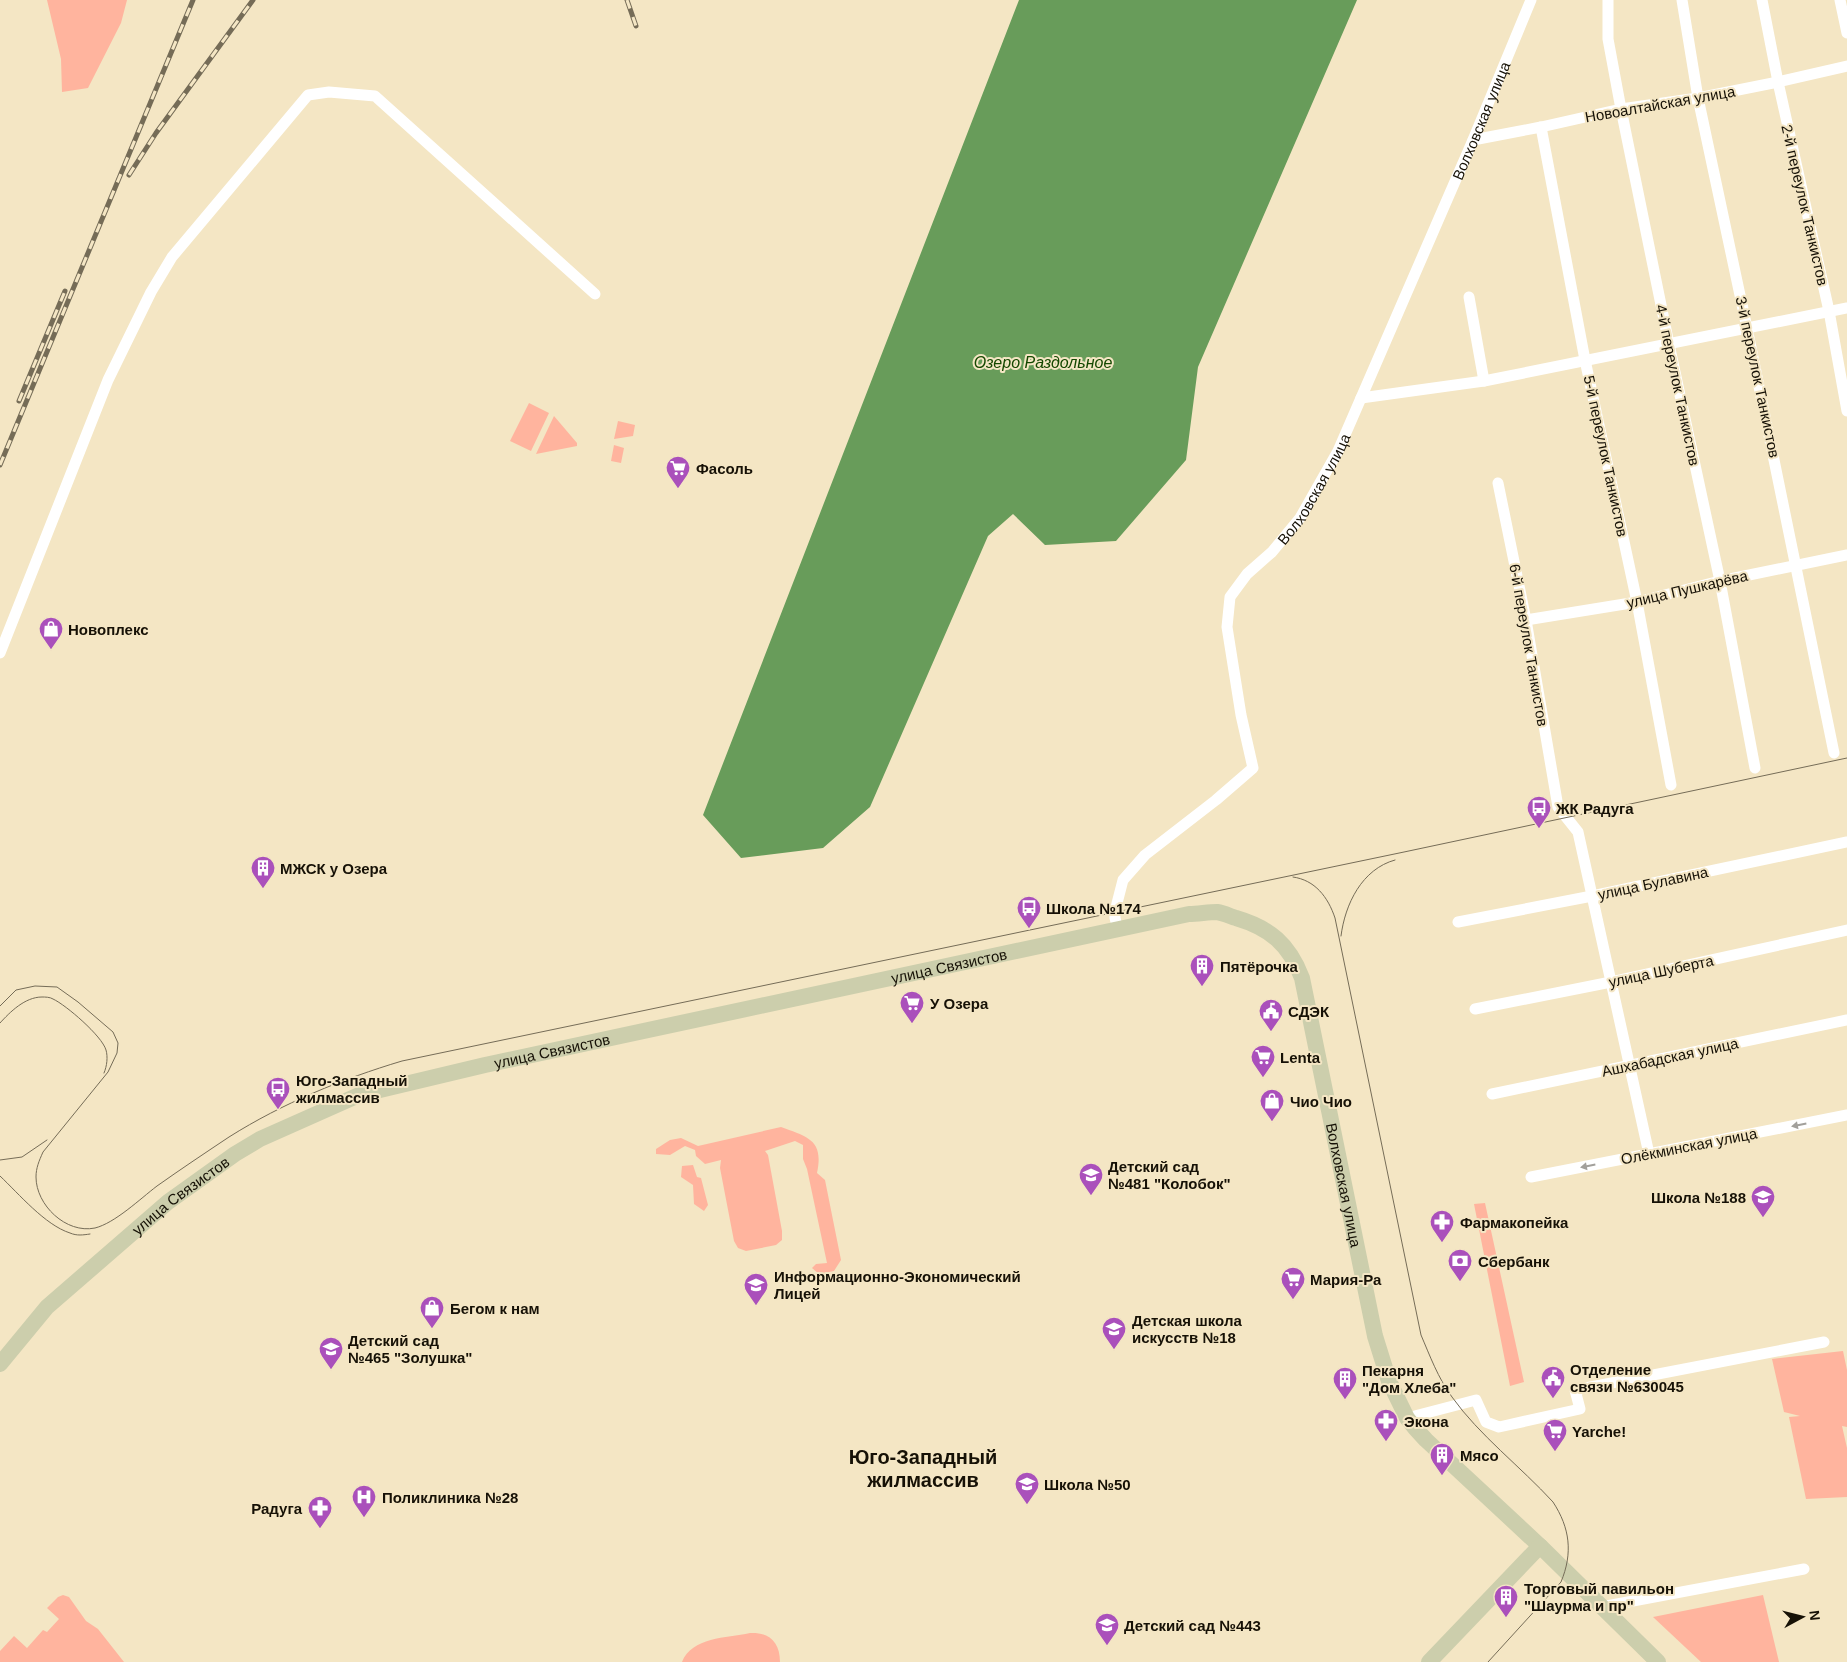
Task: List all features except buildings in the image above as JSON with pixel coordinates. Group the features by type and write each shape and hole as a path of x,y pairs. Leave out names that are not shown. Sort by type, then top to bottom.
{"main road":[{"name":"Волховская улица","path":"1189,914 1218,912 1249,922 1274,935 1296,961 1304,988 1375,1336 1389,1382 1407,1418 1426,1440 1540,1546 1658,1662"},
{"name":"улица Связистов","path":"0,1364 47,1307 168,1202 235,1154 260,1139 359,1095 485,1065 1189,914"},
{"path":"1429,1662 1540,1546"}],"street":[{"name":"Волховская улица","path":"1118,930 1115,911 1123,880 1144,855 1216,800 1253,768 1241,716 1227,627 1230,596 1247,574 1272,552 1300,518 1338,451 1473,140 1531,0"},
{"name":"4-й переулок Танкистов","path":"1608,0 1608,39 1620,109 1720,581 1755,768"},
{"name":"3-й переулок Танкистов","path":"1682,0 1698,98 1748,328 1834,753"},
{"name":"2-й переулок Танкистов","path":"1762,0 1778,82 1829,311 1847,411"},
{"path":"1840,0 1847,33"},
{"name":"Новоалтайская улица","path":"1473,140 1541,128 1620,109 1698,98 1847,66"},
{"path":"0,653 108,380 151,292 172,257 308,95 329,92 374,96 596,294"},
{"name":"5-й переулок Танкистов","path":"1541,128 1585,360 1637,602 1670,785"},
{"path":"1469,297 1484,381"},
{"path":"1361,398 1484,381 1847,308"},
{"name":"6-й переулок Танкистов","path":"1498,483 1526,620 1558,807 1578,832 1592,896"},
{"name":"улица Пушкарёва","path":"1526,620 1637,602 1720,581 1847,554"},
{"name":"улица Булавина","path":"1458,922 1592,896 1847,842"},
{"path":"1592,896 1649,1154"},
{"name":"улица Шуберта","path":"1475,1009 1611,982 1847,930"},
{"name":"Ашхабадская улица","path":"1492,1094 1847,1020"},
{"name":"Олёкминская улица","path":"1531,1177 1847,1116"},
{"path":"1407,1418 1476,1400 1486,1422 1499,1427 1580,1409 1575,1390 1824,1342"},
{"path":"1601,1607 1804,1569"}],"shaded area":[{"path":"47,0 127,0 121,23 88,88 62,92 61,59"},
{"path":"529,403 549,413 531,451 510,441"},
{"path":"554,416 577,443 577,446 536,454"},
{"path":"618,421 635,425 633,436 614,439"},
{"path":"614,445 624,448 621,463 611,461"},
{"path":"781,1127 806,1137 816,1147 819,1162 817,1173 825,1180 841,1260 834,1271 819,1274 812,1268 816,1264 827,1263 807,1169 803,1159 803,1145 795,1141 765,1151 768,1155 782,1240 776,1245 746,1251 738,1248 734,1241 720,1168 721,1160 705,1164 696,1156 695,1150 685,1146 670,1155 656,1154 656,1149 670,1140 681,1138 698,1146"},
{"path":"693,1165 697,1177 701,1178 708,1205 704,1211 694,1204 693,1185 681,1177 682,1166"},
{"path":"1485,1203 1524,1382 1510,1386 1474,1204"},
{"path":"1843,1351 1847,1370 1847,1427 1842,1426 1847,1448 1847,1497 1806,1499 1789,1417 1800,1416 1784,1412 1772,1359"},
{"path":"63,1595 69,1597 86,1621 98,1629 124,1662 0,1662 0,1651 14,1636 27,1648 43,1630 47,1632 59,1619 47,1608 58,1597"},
{"path":"1763,1595 1779,1662 1701,1662 1653,1617"},
{"path":"750,1633 768,1636 776,1644 780,1662 682,1662 693,1648 702,1643"}],"water":[{"name":"Озеро Раздольное","path":"1019,0 1357,0 1198,367 1186,460 1116,541 1045,545 1013,514 988,536 870,807 823,848 741,858 703,815"}],"tram line":[{"path":"0,1006 16,990 35,986 57,987 113,1032 118,1043 117,1053 108,1072 43,1152 36,1174 37,1187 41,1198 55,1215 64,1222 74,1226 84,1229 95,1228 119,1216 193,1161 270,1113 335,1084 402,1061 1847,758"},
{"path":"1341,936 1346,912 1357,889 1373,871 1395,860"},
{"path":"1293,877 1308,882 1320,891 1329,903 1335,918 1421,1335 1431,1359 1447,1390 1463,1411 1487,1438 1553,1502 1566,1531 1568,1551 1561,1582 1488,1662"},
{"path":"0,1023 24,1002 42,997 52,998 83,1021 103,1044 107,1056 104,1073"},
{"path":"0,1160 22,1157 47,1140"},
{"path":"0,1176 51,1223 73,1234 90,1234"}],"railway":[{"path":"0,465 193,0"},
{"path":"129,175 156,133 253,0"},
{"path":"627,0 636,26"},
{"path":"19,401 65,291"}],"place":[{"name":"Фасоль","path":"678,489"},
{"name":"Новоплекс","path":"51,650"},
{"name":"ЖК Радуга","path":"1539,829"},
{"name":"МЖСК у Озера","path":"263,889"},
{"name":"Школа №174","path":"1029,929"},
{"name":"Пятёрочка","path":"1202,987"},
{"name":"У Озера","path":"912,1024"},
{"name":"СДЭК","path":"1271,1032"},
{"name":"Lenta","path":"1263,1078"},
{"name":"Юго-Западный жилмассив","path":"278,1110"},
{"name":"Чио Чио","path":"1272,1122"},
{"name":"Детский сад №481 \"Колобок\"","path":"1091,1196"},
{"name":"Школа №188","path":"1763,1218"},
{"name":"Фармакопейка","path":"1442,1243"},
{"name":"Сбербанк","path":"1460,1282"},
{"name":"Мария-Ра","path":"1293,1300"},
{"name":"Информационно-Экономический Лицей","path":"756,1306"},
{"name":"Бегом к нам","path":"432,1329"},
{"name":"Детская школа искусств №18","path":"1114,1350"},
{"name":"Детский сад №465 \"Золушка\"","path":"331,1370"},
{"name":"Отделение связи №630045","path":"1553,1399"},
{"name":"Пекарня \"Дом Хлеба\"","path":"1345,1400"},
{"name":"Экона","path":"1386,1442"},
{"name":"Yarche!","path":"1555,1452"},
{"name":"Мясо","path":"1442,1476"},
{"name":"Школа №50","path":"1027,1505"},
{"name":"Поликлиника №28","path":"364,1518"},
{"name":"Радуга","path":"320,1529"},
{"name":"Торговый павильон \"Шаурма и пр\"","path":"1506,1618"},
{"name":"Детский сад №443","path":"1107,1646"}],"district":[{"name":"Юго-Западный жилмассив","path":"923,1468"}]}
